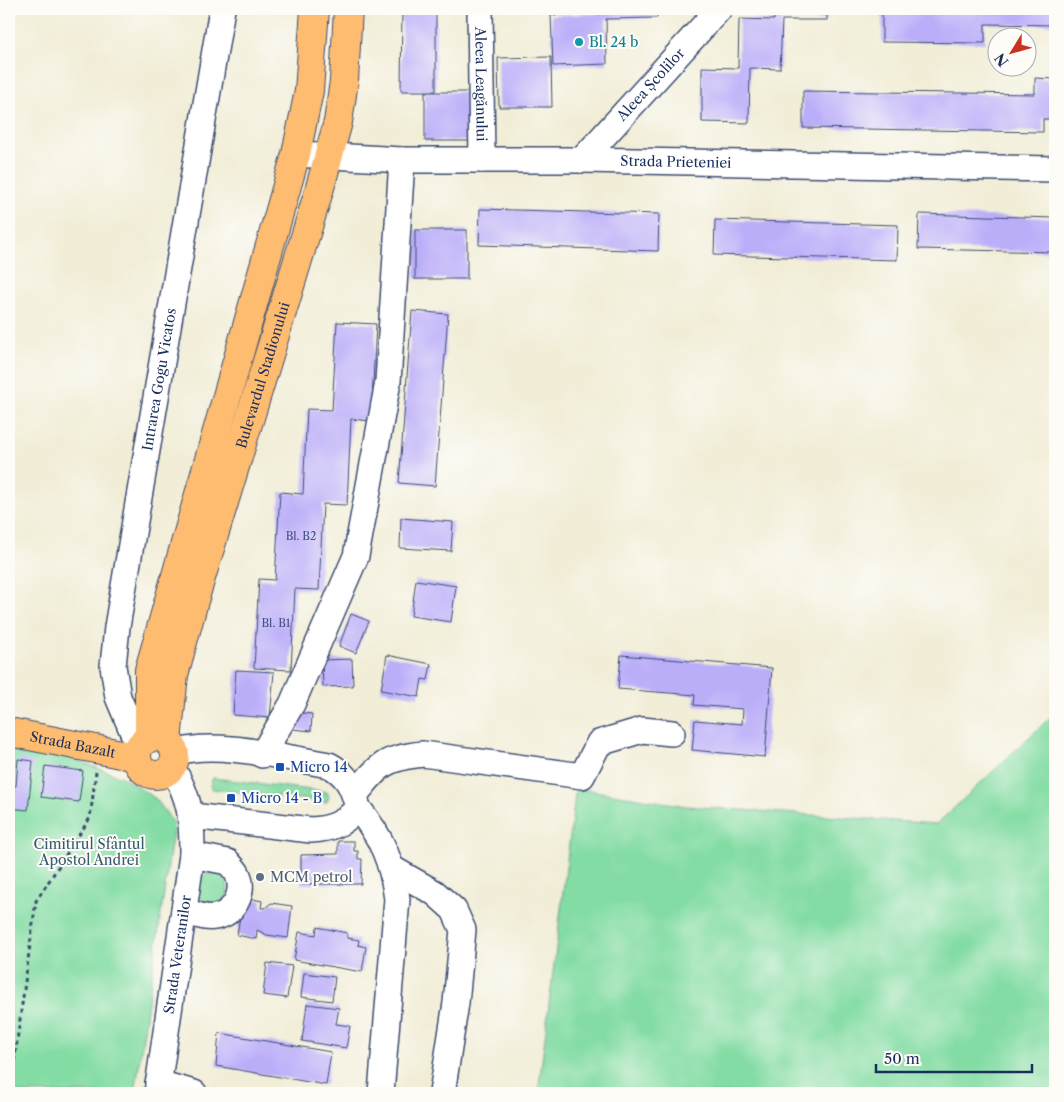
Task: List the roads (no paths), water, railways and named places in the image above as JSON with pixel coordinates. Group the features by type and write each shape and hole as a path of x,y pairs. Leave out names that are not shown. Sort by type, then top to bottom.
{"main road":[{"name":"Bulevardul Stadionului","path":"157,754 149,670 296,154 310,91 314,9"},
{"name":"Bulevardul Stadionului","path":"157,754 174,675 194,601 338,122 344,81 348,9"},
{"name":"Strada Bazalt","path":"9,732 98,750 157,754"}],"street":[{"name":"Intrarea Gogu Vicatos","path":"157,754 118,697 113,666 117,627 222,9"},
{"name":"Aleea Leagănului","path":"480,9 482,160"},
{"name":"Aleea Școlilor","path":"582,160 720,9"},
{"name":"Strada Prieteniei","path":"296,154 402,160 582,160 1055,169"},
{"path":"262,754 292,704 356,556 388,382 402,160"},
{"path":"381,1093 397,899 393,869 374,828 356,802 345,777 329,765 212,746 157,754 172,788 192,816 325,830 338,827 356,802 375,770 398,756 424,754 582,776 599,743 642,730 672,733"},
{"name":"Strada Veteranilor","path":"158,1088 192,855 192,816"},
{"path":"184,910 201,917 216,917 232,908 241,892 238,875 228,862 192,855"},
{"path":"393,869 435,892 454,910 463,930 456,1004 442,1093"},
{"path":"158,1088 194,1093"}],"place":[{"name":"Bl. 24 b","path":"579,42"},
{"name":"Micro 14","path":"280,767"},
{"name":"Micro 14 - B","path":"231,798"},
{"name":"MCM petrol","path":"260,877"}],"park label":[{"name":"Cimitirul Sfântul Apostol Andrei","path":"89,852"}]}
